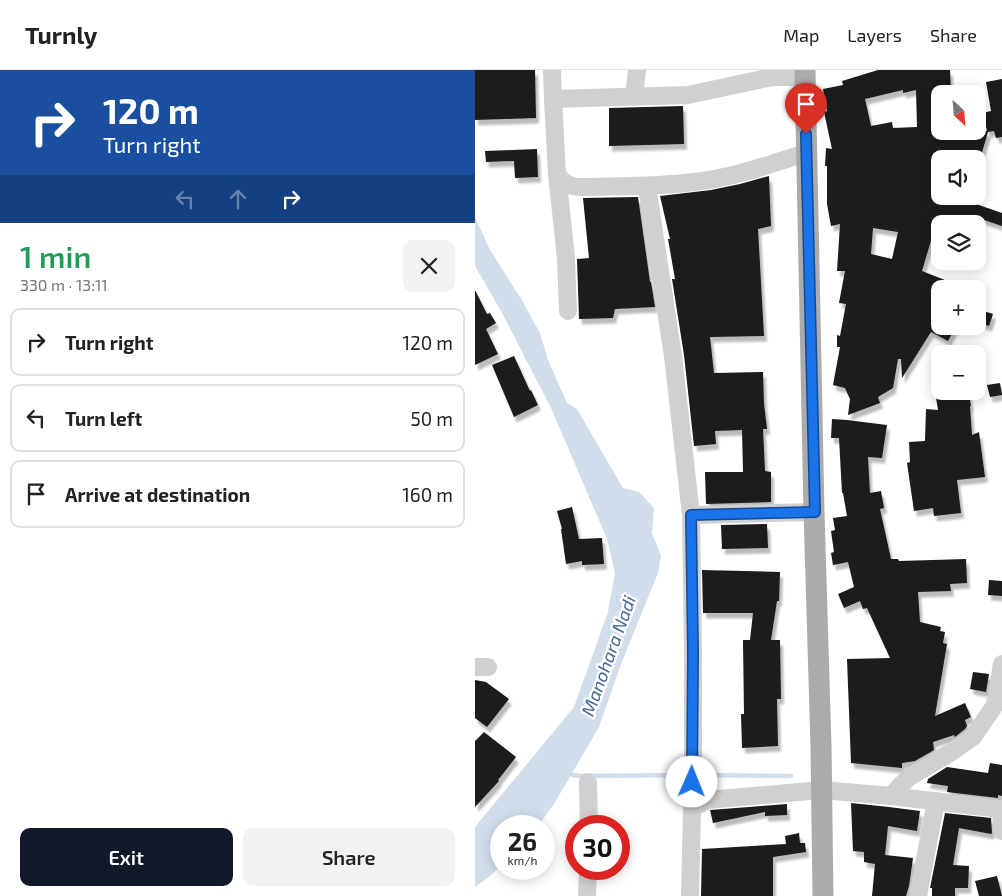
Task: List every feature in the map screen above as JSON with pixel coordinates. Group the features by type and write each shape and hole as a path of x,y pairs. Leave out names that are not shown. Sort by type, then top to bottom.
{"main road":[{"path":"805,74 823,896"}],"street":[{"path":"552,70 557,174 566,258 568,311"},
{"path":"634,96 637,70"},
{"path":"553,99 688,95 772,76 805,74"},
{"path":"557,174 569,186 579,187 647,186 695,182 729,176 807,153"},
{"path":"647,186 673,356 691,515 693,766 690,896"},
{"path":"691,515 815,512"},
{"path":"891,796 908,778 953,752 973,737 998,710 1002,664"},
{"path":"588,782 589,815"},
{"path":"692,803 821,790 891,796 1002,808 1002,831"},
{"path":"918,896 936,801"},
{"path":"587,896 588,880"}],"water":[{"name":"Manohara Nadi","path":"475,217 489,248 540,333 548,360 567,403 577,409 623,488 639,492 654,508 652,533 661,556 658,573 621,664 599,727 546,815 490,815 490,876 475,887 475,827 574,707 608,612 615,573 607,539 551,408 501,311 475,266"}],"building":[{"path":"475,70 535,70 536,118 475,120"},
{"path":"878,70 950,70 951,85 931,85 931,140 986,140 983,150 931,150 931,205 979,205 1002,213 1002,226 986,221 986,215 931,215 931,240 922,271 945,280 931,280 931,332 902,378 901,359 898,359 893,388 878,397 880,403 848,415 850,399 845,388 833,385 840,347 837,347 837,335 840,336 846,304 839,303 845,271 837,271 840,224 831,226 827,204 826,148 832,149 824,112 827,111 823,89 843,85 842,81","holes":["903,90 903,93 916,90 917,127 893,128 892,122 871,126 865,99","873,228 898,232 892,259 871,254"]},
{"path":"1002,79 1002,137 996,138 994,131 988,132 986,139 986,112 991,111 986,82"},
{"path":"683,106 684,144 609,146 609,108"},
{"path":"537,149 538,177 515,178 514,161 486,162 485,151"},
{"path":"769,176 771,226 758,229 764,336 710,337 714,373 763,372 767,429 763,429 765,471 771,472 771,502 706,504 705,472 743,472 742,430 715,431 716,444 694,446 684,355 672,279 675,279 668,239 670,239 660,196 711,190"},
{"path":"638,197 655,307 615,309 613,318 579,319 577,259 589,258 583,198"},
{"path":"475,290 487,314 490,313 496,323 486,329 498,354 475,365"},
{"path":"986,312 993,314 989,326 986,325"},
{"path":"937,335 951,335 948,341"},
{"path":"514,356 538,405 514,417 492,365"},
{"path":"1000,383 1002,395 990,397 987,385"},
{"path":"936,400 970,400 972,435 979,432 985,477 957,480 961,513 934,516 933,508 914,511 907,463 910,462 909,442 925,441 926,409 938,410"},
{"path":"832,419 887,425 882,458 868,457 870,493 881,491 884,508 880,509 891,559 898,559 899,561 966,559 967,583 950,584 951,591 918,592 920,622 941,627 940,631 945,632 943,643 947,644 935,716 965,703 971,717 965,720 967,726 965,729 955,737 954,735 933,742 934,750 915,761 902,763 902,768 851,763 847,659 890,658 867,608 863,609 860,601 844,608 838,594 854,587 848,562 833,565 831,553 834,552 831,531 835,530 833,518 847,516 842,493 839,438 831,438"},
{"path":"572,507 579,539 602,538 604,564 582,565 582,561 566,564 562,529 557,511"},
{"path":"767,524 768,548 722,549 721,525"},
{"path":"702,570 780,572 779,601 777,601 771,640 780,640 781,699 777,699 778,746 742,748 741,714 744,714 743,640 750,640 753,613 703,613"},
{"path":"989,580 1002,581 1002,596 988,595"},
{"path":"973,672 989,674 986,692 970,689"},
{"path":"475,680 486,682 509,699 487,727 475,718"},
{"path":"484,732 516,757 499,781 475,807 475,741"},
{"path":"990,763 1002,765 1002,796 998,795 998,798 947,792 948,786 927,783 928,779 947,767 988,773"},
{"path":"851,803 920,811 917,831 888,826 885,855 913,858 906,896 872,896 875,864 864,862 864,852 853,851"},
{"path":"787,804 787,815 765,816 765,812 713,823 710,810"},
{"path":"945,813 991,818 992,833 959,828 953,865 969,866 968,888 955,888 955,896 932,896 932,888 930,888"},
{"path":"799,833 800,843 805,843 806,852 773,857 773,896 701,896 702,849 786,844 785,836"},
{"path":"997,876 1002,896 979,896 975,881"}],"waterway":[{"path":"566,771 580,776 690,775"},
{"path":"698,775 791,776"}],"route":[{"path":"692,782 691,515 815,512 806,134"}]}
